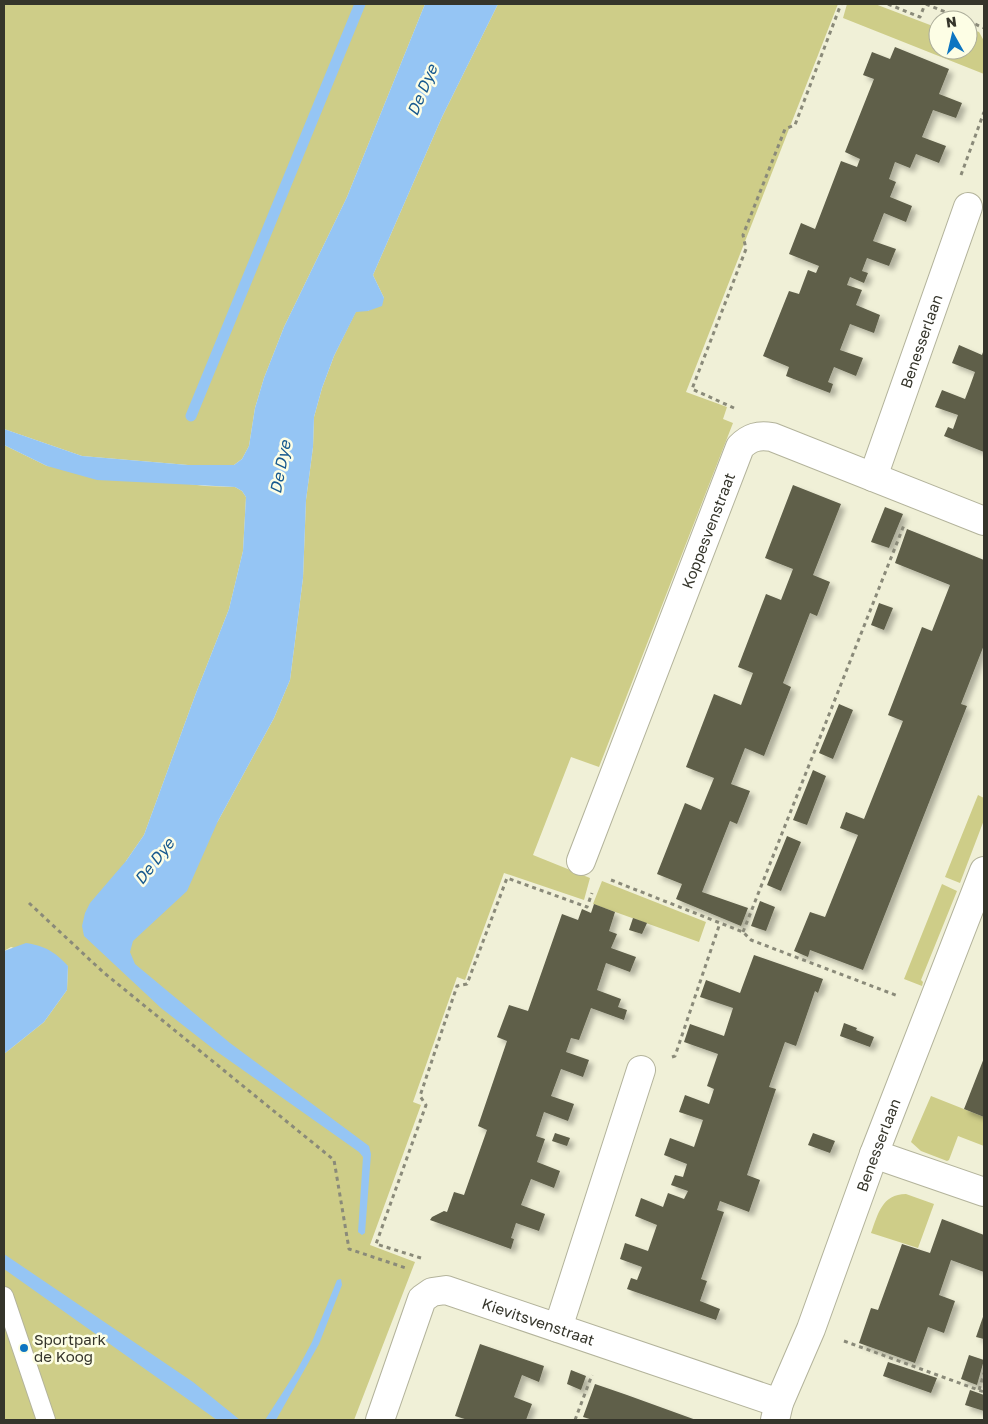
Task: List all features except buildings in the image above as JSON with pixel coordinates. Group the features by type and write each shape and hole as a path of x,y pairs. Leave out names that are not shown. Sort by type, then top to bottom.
{"street":[{"name":"Benesserlaan","path":"873,477 968,207"},
{"path":"755,437 772,437 984,521"},
{"name":"Koppesvenstraat","path":"590,868 740,447 746,440 755,437"},
{"name":"Benesserlaan","path":"777,1412 811,1330 874,1154 984,870"},
{"path":"558,1328 641,1070"},
{"path":"874,1154 984,1192"},
{"name":"Kievitsvenstraat","path":"380,1420 422,1299 432,1292 446,1290 603,1344 777,1412"}],"lane":[{"path":"4,1296 46,1420"}],"path":[{"path":"755,437 753,417 692,389 746,249 743,235 784,129 795,125 841,4"},
{"path":"888,4 920,17 926,4 940,10"},
{"path":"961,180 961,174 984,112"},
{"path":"743,932 916,494"},
{"path":"426,1260 376,1244 426,1105 420,1096 457,986 467,984 507,878 587,907 590,868 743,932 751,940 930,1008"},
{"path":"29,903 103,972 334,1160 349,1249 410,1269"},
{"path":"641,1070 675,1056 720,922"},
{"path":"811,1330 984,1392"},
{"path":"575,1420 603,1344"},
{"path":"979,1390 984,1373"}],"shaded area":[{"path":"4,4 425,4 347,197 284,327 264,378 255,408 249,446 242,459 234,465 188,465 82,456 4,429"},
{"path":"498,4 838,4 686,392 727,407 723,419 733,423 599,767 571,757 533,855 590,878 584,900 504,873 465,980 457,977 413,1102 421,1105 370,1245 415,1262 354,1420 4,1420 4,1054 44,1022 67,990 68,966 11,947 4,951 4,445 47,466 205,486 235,487 242,491 246,497 243,551 229,609 144,835 126,861 101,951 112,961 218,821 274,718 290,680 303,578 306,500 313,447 314,417 322,388 334,356 356,311 368,311 384,298 373,275 442,117"},
{"path":"847,4 875,4 928,24 928,52 843,18"},
{"path":"978,32 984,41 984,74 949,60 978,60"},
{"path":"978,795 984,798 984,820 960,883 945,877"},
{"path":"602,881 706,922 699,942 593,904"},
{"path":"942,884 957,891 921,980 923,982 922,986 904,979"},
{"path":"931,1096 984,1117 984,1146 958,1136 947,1161 921,1151 911,1142"},
{"path":"906,1194 934,1204 918,1248 871,1233 879,1212 886,1201 891,1197"}],"water":[{"name":"De Dye","path":"425,4 498,4 442,117 373,275 384,298 382,306 368,311 356,312 334,356 322,388 314,417 313,447 306,500 303,578 290,680 274,718 218,821 187,891 133,941 130,952 135,964 230,1043 369,1146 371,1154 365,1233 362,1235 358,1232 363,1157 359,1152 216,1051 161,1008 84,936 82,926 90,903 126,861 144,835 229,609 243,551 246,497 242,491 235,487 97,480 47,466 4,445 4,429 82,456 188,465 234,465 242,459 249,446 255,408 264,378 284,327 347,197"},
{"path":"26,943 49,950 68,966 67,990 44,1022 4,1054 4,951"},
{"path":"4,1254 193,1382 240,1420 217,1420 4,1269"},
{"path":"341,1279 342,1285 319,1344 276,1420 265,1420 297,1370 312,1342 337,1280"}],"waterway":[{"path":"191,416 360,4"}],"place":[{"name":"Sportpark de Koog","path":"24,1348"}]}
